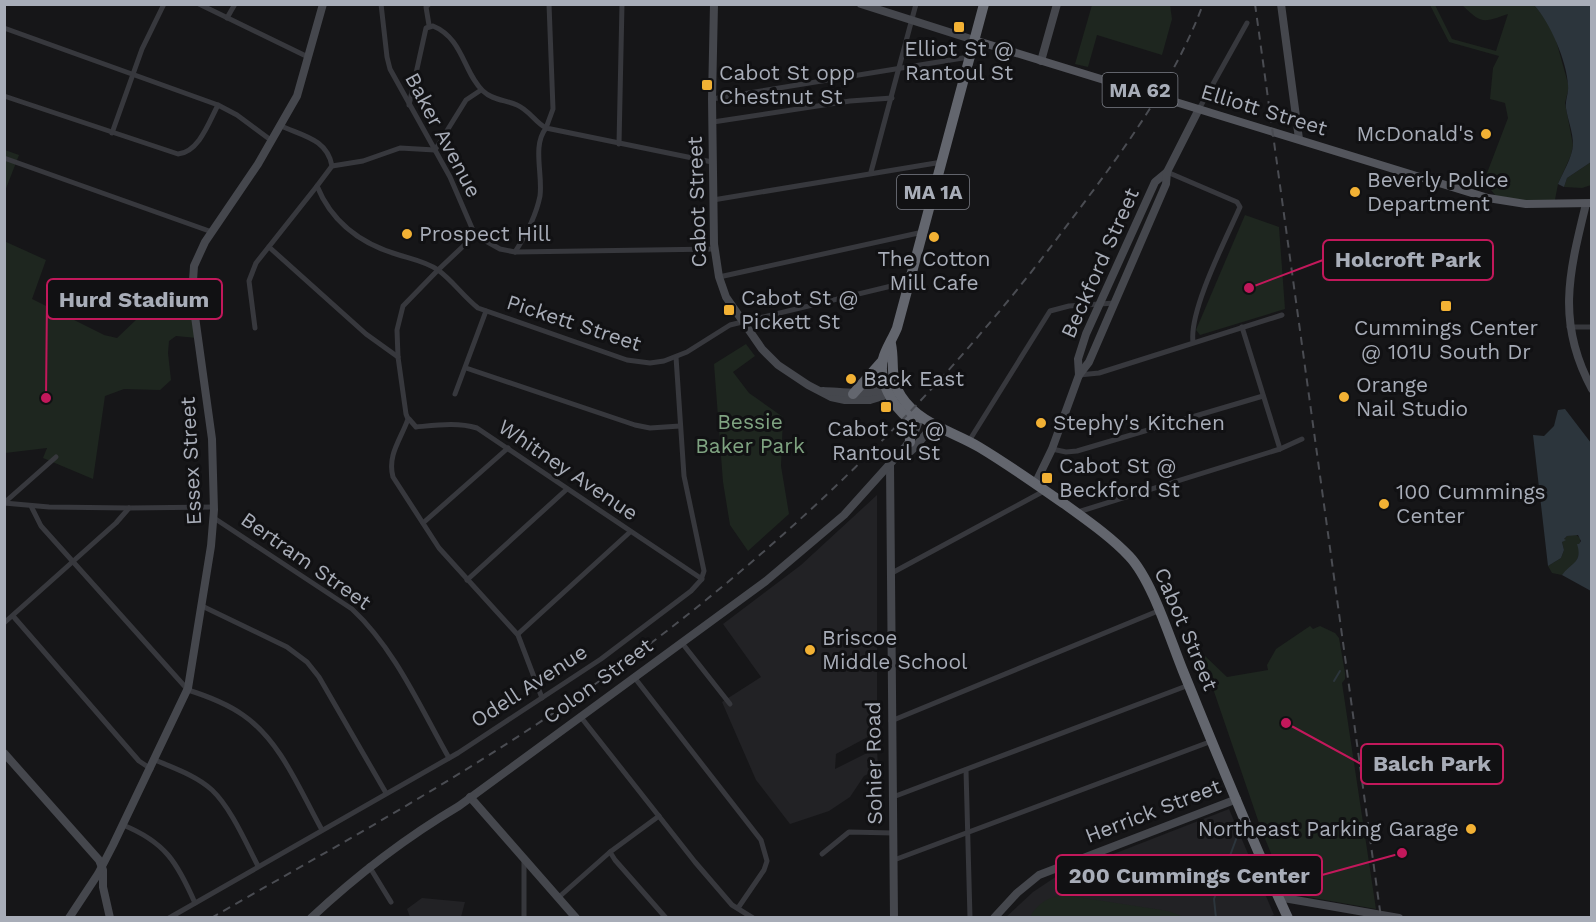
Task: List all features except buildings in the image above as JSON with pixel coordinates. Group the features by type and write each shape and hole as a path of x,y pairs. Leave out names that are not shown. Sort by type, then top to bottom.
{"highway":[{"name":"MA 1A","path":"883,360 891,344 923,232 984,4"},
{"name":"MA 1A","path":"891,344 892,390"},
{"path":"883,360 892,390"},
{"path":"853,394 883,360"},
{"name":"Cabot Street","path":"892,390 914,418 934,424 969,441 1036,482 1119,546 1134,562 1148,586 1288,918"},
{"path":"910,442 914,418"}],"main road":[{"name":"Essex Street","path":"69,918 102,867 188,690 214,518 212,439 192,295 194,266 199,252 272,141 297,96 323,4"},
{"name":"Cabot Street","path":"714,4 712,162 715,249 719,277 726,297 762,349 778,365 798,379 831,397 849,400 870,400 892,390"},
{"path":"1041,61 1057,4"},
{"path":"1281,4 1299,139"},
{"name":"Elliott Street","path":"866,5 1041,61 1499,200 1541,205 1589,203"},
{"name":"Beckford Street","path":"1036,482 1052,449 1079,375 1089,362 1166,184 1167,172 1199,109"},
{"name":"Beckford Street","path":"1079,375 1078,359 1098,304 1155,182 1167,172"},
{"path":"1589,203 1571,272 1568,300 1569,327 1576,357 1592,389"},
{"name":"Cabot Street","path":"821,391 853,394 892,390"},
{"name":"Colon Street","path":"892,462 901,459 934,424"},
{"name":"Colon Street","path":"311,918 369,866 418,830 470,797 766,581 844,515 910,442"},
{"name":"Sohier Road","path":"892,462 890,574 894,918"},
{"path":"4,753 92,849 102,867 103,887 110,918"},
{"path":"470,797 576,918"},
{"name":"Herrick Street","path":"994,918 1017,892 1039,875 1237,799"},
{"path":"1278,897 1399,918"}],"street":[{"path":"112,133 142,49 164,4"},
{"path":"199,4 308,57"},
{"path":"227,18 235,4"},
{"name":"Baker Avenue","path":"381,4 390,69 459,195 475,235"},
{"path":"429,4 426,7 426,15 429,26"},
{"path":"515,252 537,208 541,185 539,142 553,109 549,4"},
{"path":"619,144 622,4"},
{"path":"871,172 916,4"},
{"path":"1199,109 1247,23"},
{"path":"409,105 426,28 429,26"},
{"path":"429,26 446,33 462,54 481,90 525,110 539,125 619,144 712,162"},
{"path":"4,28 218,105 237,115 272,141"},
{"path":"712,99 969,57"},
{"path":"255,328 250,275 256,262 332,166 363,161 400,148 435,150 466,100 481,90"},
{"path":"4,96 178,154 186,153 195,147 218,105"},
{"path":"713,122 850,101 892,98"},
{"path":"281,126 318,142 330,154 332,166"},
{"path":"4,158 212,232"},
{"path":"713,200 942,162"},
{"path":"1167,172 1237,202 1240,207 1199,303 1192,329 1193,342"},
{"path":"317,186 326,206 344,226 357,236 373,245 423,262 438,270"},
{"path":"719,277 923,232"},
{"path":"542,698 518,634 439,548 393,477 392,457 408,419 398,357 398,330 403,306 475,235 500,249 515,252 715,249"},
{"path":"269,247 366,334 398,357"},
{"name":"Pickett Street","path":"438,270 468,300 486,311 627,360 651,363 687,352 730,325 908,282"},
{"path":"969,441 1050,310 1069,306 1115,303"},
{"path":"455,394 486,311"},
{"path":"1079,375 1099,373 1282,315"},
{"path":"1242,327 1280,450"},
{"path":"1569,327 1592,327"},
{"path":"676,357 687,497 704,572 702,579"},
{"path":"466,368 634,425 650,428 680,426"},
{"path":"1052,449 1066,452 1077,451 1263,396"},
{"name":"Whitney Avenue","path":"408,419 416,427 468,425 477,428 702,579"},
{"path":"1077,513 1280,450 1302,439"},
{"path":"423,523 508,448"},
{"path":"4,503 56,457"},
{"path":"467,580 567,489"},
{"path":"890,574 1046,491"},
{"path":"4,503 32,506 129,508 214,507"},
{"path":"32,506 41,526 188,690 209,697 244,715 266,736 291,774 322,830"},
{"path":"4,623 73,562 129,508"},
{"name":"Bertram Street","path":"214,518 352,609 364,620 382,640 449,758"},
{"path":"518,634 630,532"},
{"name":"Odell Avenue","path":"169,918 449,758 601,659 691,591 702,579"},
{"path":"202,606 287,647 307,662 319,677 386,793"},
{"path":"891,721 1158,610"},
{"path":"13,616 139,761 151,769"},
{"path":"682,643 730,704"},
{"path":"634,677 761,840 767,861 738,908"},
{"path":"893,797 1189,685"},
{"path":"580,716 724,896 732,905 753,918"},
{"path":"894,860 1212,741"},
{"path":"155,760 201,782 212,790 229,813 258,866"},
{"path":"966,770 970,918"},
{"path":"558,897 610,852 659,816"},
{"path":"123,825 143,833 167,852 188,886 195,903"},
{"path":"822,854 849,832 893,833"},
{"path":"610,852 666,918"},
{"path":"524,858 524,918"},
{"path":"369,866 391,902"}],"shaded area":[{"path":"1534,5 1591,5 1591,162 1567,178 1564,187 1558,184 1573,145 1566,108 1567,76 1552,32"},
{"path":"1565,409 1591,443 1591,591 1562,575 1577,559 1577,544 1581,541 1578,535 1567,536 1564,539 1566,540 1562,542 1564,550 1561,558 1548,566 1533,435 1544,436 1554,426 1558,410"},
{"name":"Briscoe Middle School","path":"877,495 877,732 836,754 835,769 877,748 878,769 864,776 850,797 829,811 790,824 756,780 722,702 761,677 723,624 801,565"},
{"path":"1229,809 1274,915 1267,918 1005,918 1033,892 1057,876"},
{"path":"422,898 465,902 461,917 410,917 407,909"}],"green space":[{"path":"1092,5 1170,5 1172,19 1162,55 1097,35 1088,67 1075,64"},
{"path":"1430,5 1435,5 1452,39 1496,51 1508,14 1483,20 1478,19 1462,5 1534,5 1548,22 1554,33 1569,87 1565,103 1573,145 1558,184 1554,205 1499,200 1484,181 1508,118 1505,103 1490,99 1493,68 1499,56 1449,42"},
{"path":"5,150 19,155 5,191"},
{"path":"1591,162 1591,185 1582,188 1564,187 1567,178"},
{"path":"1245,215 1279,227 1285,309 1200,335 1196,330"},
{"path":"4,241 46,260 32,299 104,335 117,338 156,301 196,318 197,338 176,336 169,341 171,380 160,390 124,389 105,396 93,479 43,458 47,448 5,453"},
{"name":"Bessie Baker Park","path":"746,344 755,356 733,372 749,393 783,417 781,466 789,514 748,551 730,525 723,482 714,364"},
{"path":"1575,534 1580,538 1577,560 1562,575 1552,573 1548,566 1561,558 1564,550 1562,542 1567,536"},
{"path":"1310,626 1313,629 1320,626 1335,633 1339,638 1345,673 1342,683 1376,909 1308,897 1286,890 1261,829 1207,671 1193,659 1194,655 1205,656 1227,677 1268,670 1267,665 1276,649"},
{"path":"1064,895 1168,911 1184,917 1030,917 1044,902"}],"waterway":[{"path":"1334,681 1340,671"},
{"path":"1216,918 1214,899 1238,834"}],"railway":[{"path":"211,918 413,802 531,728 606,676 679,621 750,564 818,503 946,373 1006,304 1062,232 1122,151 1159,94 1176,65 1203,4"},
{"path":"1255,4 1381,918"}],"place":[{"name":"Elliot St @ Rantoul St","path":"959,27"},
{"name":"Cabot St opp Chestnut St","path":"707,85"},
{"name":"McDonald's","path":"1486,134"},
{"name":"Beverly Police Department","path":"1355,192"},
{"name":"Prospect Hill","path":"407,234"},
{"name":"The Cotton Mill Cafe","path":"934,237"},
{"name":"Holcroft Park","path":"1249,288"},
{"name":"Cummings Center @ 101U South Dr","path":"1446,306"},
{"name":"Cabot St @ Pickett St","path":"729,310"},
{"name":"Back East","path":"851,379"},
{"name":"Orange Nail Studio","path":"1344,397"},
{"name":"Hurd Stadium","path":"46,398"},
{"name":"Cabot St @ Rantoul St","path":"886,407"},
{"name":"Stephy's Kitchen","path":"1041,423"},
{"name":"Cabot St @ Beckford St","path":"1047,478"},
{"name":"100 Cummings Center","path":"1384,504"},
{"name":"Briscoe Middle School","path":"810,650"},
{"name":"Balch Park","path":"1286,723"},
{"name":"Northeast Parking Garage","path":"1471,829"},
{"name":"200 Cummings Center","path":"1402,853"}]}
